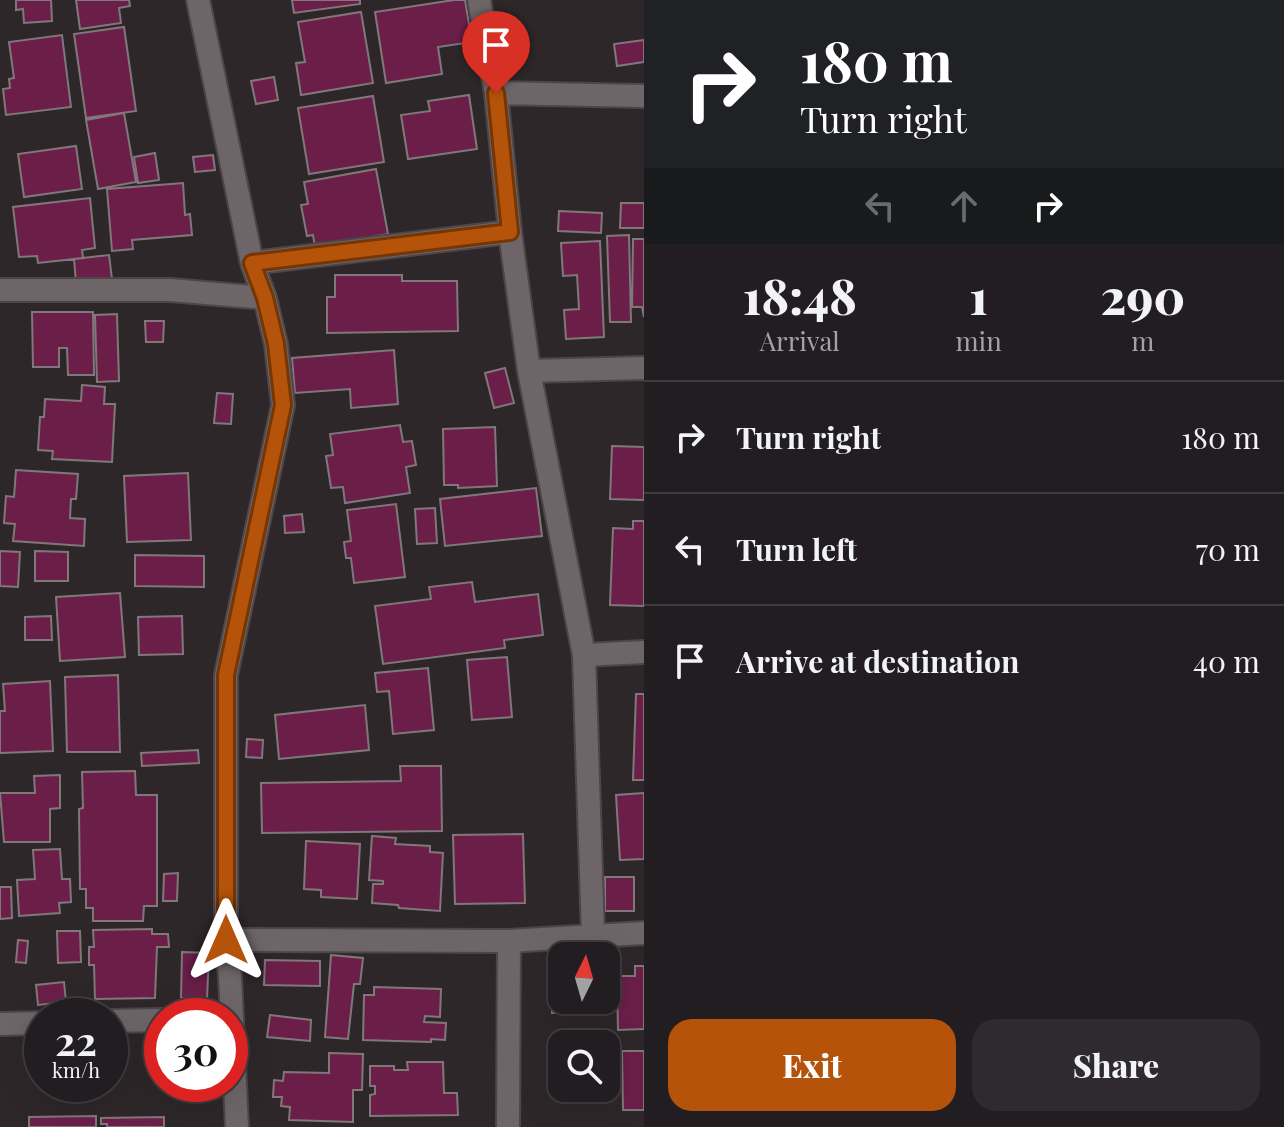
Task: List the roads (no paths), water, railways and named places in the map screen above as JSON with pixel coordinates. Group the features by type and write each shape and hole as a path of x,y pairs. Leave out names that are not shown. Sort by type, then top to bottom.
{"street":[{"path":"198,0 252,263 265,298 276,344 283,405 226,675 226,940 230,998"},
{"path":"479,0 496,93 510,232 529,371 584,655 593,935"},
{"path":"496,93 644,96"},
{"path":"252,263 510,232"},
{"path":"0,290 170,290 265,298"},
{"path":"529,371 644,368"},
{"path":"584,655 644,652"},
{"path":"226,940 509,941 644,933"},
{"path":"508,1127 509,941"},
{"path":"0,1024 24,1023"},
{"path":"236,1102 237,1127"}]}
